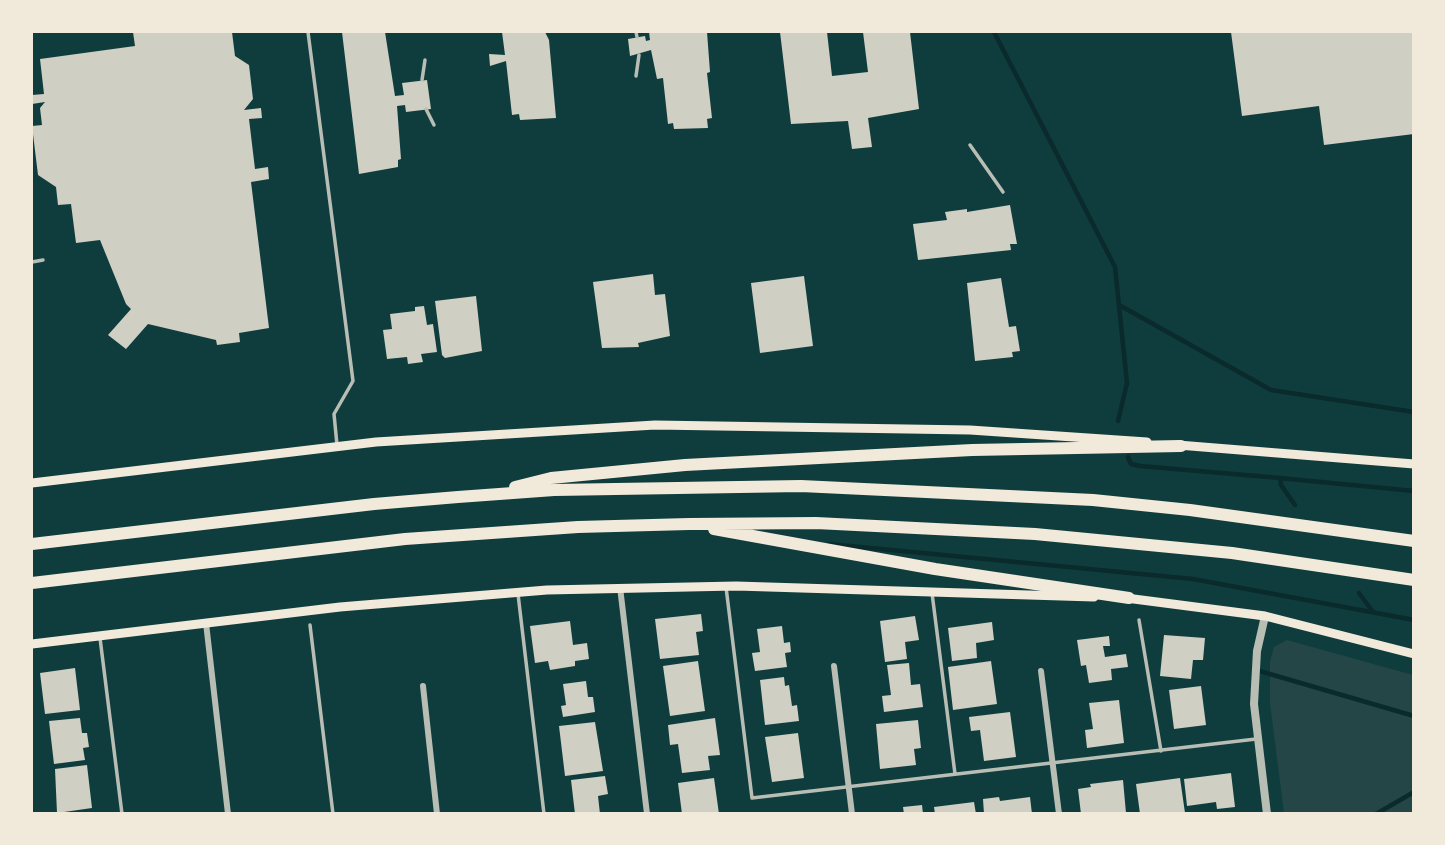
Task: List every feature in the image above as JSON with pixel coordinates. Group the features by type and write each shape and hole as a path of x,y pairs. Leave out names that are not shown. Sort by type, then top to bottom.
{"highway":[{"path":"478,496 551,478 685,465 972,450 1181,446"},
{"path":"32,544 374,503 554,490 801,486 968,492 1190,510 1413,541"},
{"path":"32,583 405,538 578,527 816,523 1035,534 1232,553 1413,580"},
{"path":"690,524 850,555 1129,598"}],"main road":[{"path":"32,483 337,447 524,431 739,424 970,430 1107,437 1181,446 1413,464"},
{"path":"32,644 341,607 518,592 726,586 1129,598 1265,616 1413,654"}],"street":[{"path":"620,587 647,814"},
{"path":"1265,616 1254,676 1267,814"},
{"path":"206,623 228,814"},
{"path":"834,666 852,814"},
{"path":"1041,671 1059,814"},
{"path":"423,686 438,814"}],"lane":[{"path":"308,32 353,381 334,414 337,447"},
{"path":"636,32 636,37"},
{"path":"636,76 639,55"},
{"path":"422,80 425,60"},
{"path":"426,110 434,125"},
{"path":"970,145 1003,192"},
{"path":"32,262 43,260"},
{"path":"726,586 752,798 1258,739"},
{"path":"518,592 544,814"},
{"path":"932,593 955,775"},
{"path":"1139,620 1161,751"},
{"path":"310,625 333,814"},
{"path":"100,636 122,814"}],"shaded area":[{"path":"1287,640 1413,675 1413,813 1284,813 1270,703 1270,661 1274,647"}],"building":[{"path":"133,32 232,32 235,56 249,65 253,99 244,110 261,108 262,118 249,119 255,169 268,167 269,179 251,182 269,328 239,333 240,342 217,345 216,340 148,324 126,349 108,335 131,309 126,304 100,240 76,243 71,204 58,205 56,187 38,175 32,126 42,125 40,108 45,102 32,104 32,95 44,94 40,59 135,46"},
{"path":"342,32 385,32 395,96 404,95 402,83 427,80 431,109 406,112 405,105 397,106 401,159 398,160 398,167 359,174"},
{"path":"502,32 545,32 549,40 556,118 520,120 519,114 512,115 506,61 490,66 489,54 505,55"},
{"path":"649,32 707,32 710,72 707,73 712,118 707,119 708,128 674,129 673,123 668,124 663,78 657,79 651,50 630,56 628,39 645,36 646,41 650,40"},
{"path":"780,32 827,32 832,76 868,72 863,32 910,32 919,109 868,118 872,147 852,149 848,121 791,124"},
{"path":"1231,32 1414,32 1414,134 1324,145 1319,106 1242,116"},
{"path":"1010,205 1017,244 1010,244 1011,250 918,260 913,224 947,220 945,212 967,209 967,212"},
{"path":"653,274 655,295 665,294 670,336 638,343 639,347 602,348 593,282"},
{"path":"804,276 813,346 760,353 751,283"},
{"path":"1001,278 1009,327 1016,326 1020,351 1012,352 1013,357 975,361 967,283"},
{"path":"476,296 482,351 445,358 442,355 435,301"},
{"path":"424,306 427,325 433,324 437,352 421,354 423,362 408,364 407,357 387,359 383,330 392,329 390,314 415,311 415,307"},
{"path":"701,614 703,631 696,632 699,655 660,659 655,619"},
{"path":"915,616 919,640 905,642 907,659 885,662 880,621"},
{"path":"570,621 573,645 587,643 589,659 575,661 575,666 550,670 548,661 535,663 530,626"},
{"path":"992,622 994,640 976,643 977,658 952,661 948,628"},
{"path":"782,626 784,643 790,642 791,652 785,653 787,667 755,671 752,653 760,652 757,629"},
{"path":"1164,635 1205,638 1203,660 1193,660 1191,679 1160,676"},
{"path":"1109,636 1110,646 1103,646 1105,657 1126,654 1128,667 1111,669 1112,680 1089,683 1086,665 1081,666 1077,640"},
{"path":"698,661 705,711 670,716 663,666"},
{"path":"991,661 997,704 953,710 948,667"},
{"path":"909,663 911,685 920,684 923,707 884,712 882,696 891,695 887,665"},
{"path":"75,668 80,710 45,714 40,673"},
{"path":"784,677 785,686 789,685 792,706 797,705 799,721 765,725 760,680"},
{"path":"586,681 588,697 593,697 595,712 563,717 561,706 566,705 563,684"},
{"path":"1201,686 1206,725 1174,729 1169,690"},
{"path":"1119,700 1124,743 1087,748 1085,730 1093,729 1089,703"},
{"path":"1010,712 1016,757 984,761 980,730 971,731 969,717"},
{"path":"80,718 82,733 87,733 89,747 83,748 85,760 54,764 49,721"},
{"path":"715,718 720,755 708,756 710,770 682,773 678,744 670,745 668,725"},
{"path":"918,720 921,748 914,749 916,765 880,769 876,724"},
{"path":"595,722 603,771 565,776 559,726"},
{"path":"798,733 804,778 772,782 765,737"},
{"path":"87,765 92,808 57,813 55,769"},
{"path":"1231,773 1235,807 1217,809 1216,802 1187,806 1184,779"},
{"path":"605,776 608,794 598,796 600,814 575,814 571,780"},
{"path":"714,778 719,814 682,814 678,783"},
{"path":"1180,778 1185,813 1140,814 1136,784"},
{"path":"1123,780 1126,813 1081,814 1078,789 1091,787 1090,784"},
{"path":"999,797 1000,801 1030,797 1032,814 984,814 983,799"},
{"path":"974,802 976,814 935,814 934,807"},
{"path":"922,805 923,814 904,814 903,807"}],"waterway":[{"path":"994,32 1115,267 1127,383 1118,421"},
{"path":"1121,306 1271,390 1414,412"},
{"path":"1128,457 1131,464 1140,466 1280,478 1281,485 1295,505"},
{"path":"1280,478 1414,491"},
{"path":"829,544 1193,579 1414,620"},
{"path":"1359,593 1373,612"},
{"path":"1256,670 1414,716"},
{"path":"1376,814 1414,792"}]}
